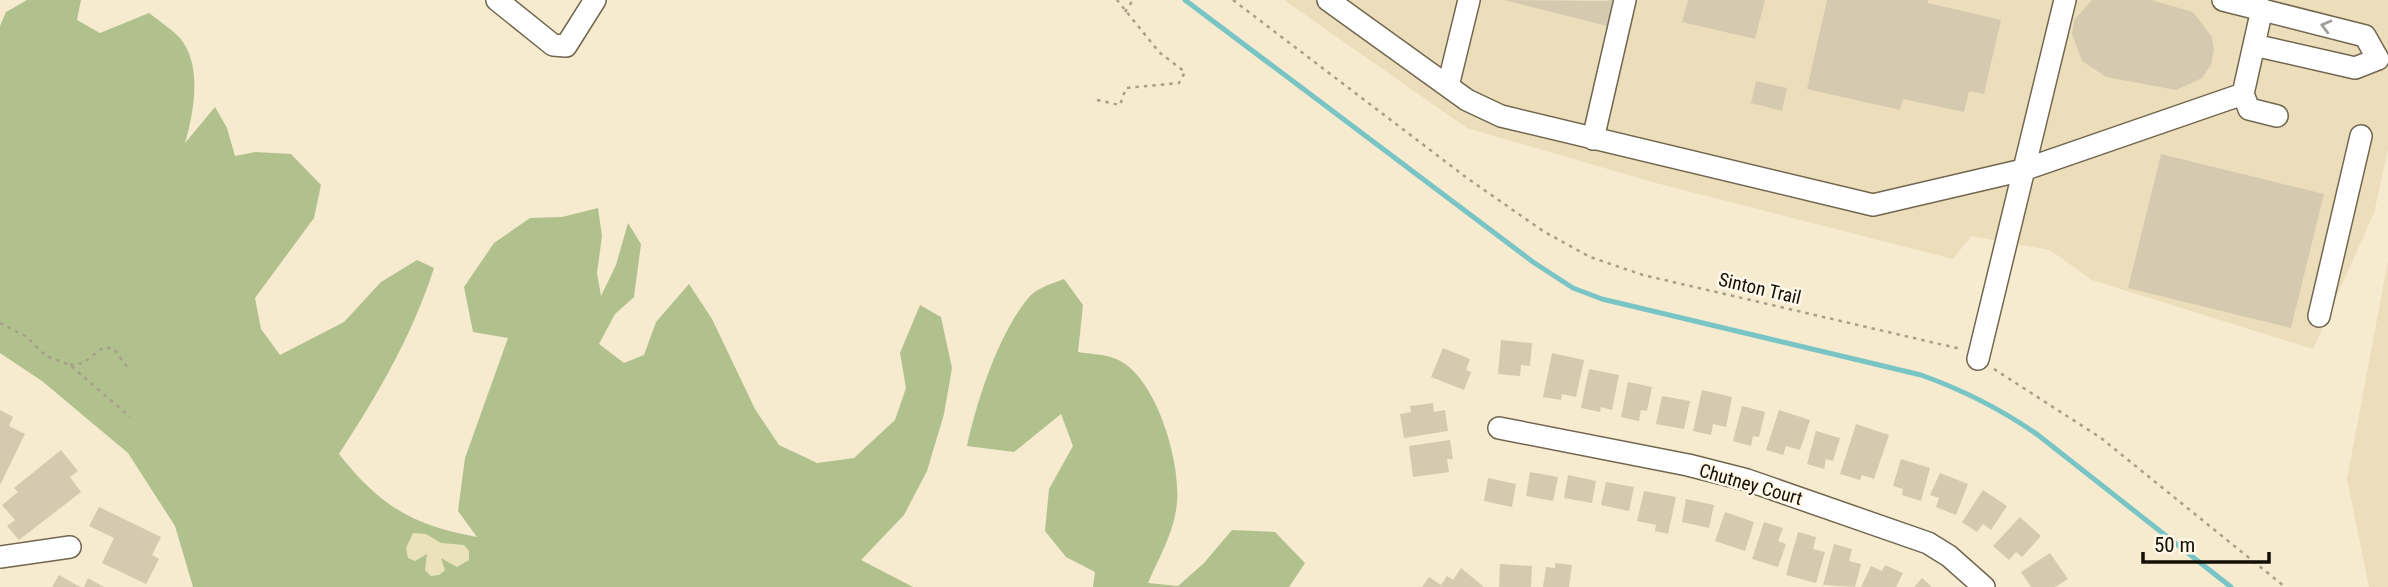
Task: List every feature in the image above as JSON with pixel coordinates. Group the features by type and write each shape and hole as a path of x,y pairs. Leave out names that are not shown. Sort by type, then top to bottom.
{"street":[{"path":"497,0 553,45 566,46 595,0"},
{"path":"1328,0 1448,86 1483,109 1501,116 1873,205 2023,170 2243,93"},
{"path":"1448,86 1469,0"},
{"path":"1593,139 1625,0"},
{"path":"1978,359 2065,0"},
{"path":"2223,0 2365,36 2383,61 2355,68 2254,46"},
{"path":"2262,9 2243,93 2249,109 2277,116"},
{"path":"2319,316 2361,136"},
{"name":"Chutney Court","path":"1499,428 1688,465 1780,491 1928,543 1949,556 1984,587"},
{"path":"0,557 70,547"}],"path":[{"path":"1097,100 1120,105 1126,88 1179,83 1185,72 1159,52 1117,0"},
{"path":"1125,12 1133,0"},
{"name":"Sinton Trail","path":"1233,0 1487,192 1543,231 1590,257 1653,278 1960,349 2101,438 2285,587"},
{"path":"0,323 27,337 46,356 70,365 130,416"},
{"path":"70,365 83,363 104,347 114,349 128,368"}],"shaded area":[{"path":"1284,0 2388,0 2388,149 2374,213 2313,349 2092,280 2050,250 1971,236 1953,259 1656,183 1467,128"},
{"path":"2388,261 2388,587 2369,587 2347,479"}],"green space":[{"path":"27,0 81,0 77,20 100,33 149,13 179,37 187,48 191,61 194,74 193,103 185,143 215,107 227,128 235,156 255,152 291,154 321,185 314,218 255,298 261,329 280,355 344,322 381,282 417,260 434,268 393,364 339,454 384,500 434,526 477,537 458,511 465,458 508,338 473,332 464,287 494,243 530,218 562,217 598,208 602,236 597,273 601,296 616,265 628,223 641,244 634,297 615,314 599,344 624,363 644,355 656,322 689,284 712,319 755,409 779,445 817,463 854,458 895,420 906,388 900,353 920,305 941,317 952,368 944,414 927,471 904,515 861,560 913,587 193,587 175,526 128,453 42,381 0,353 0,26 6,12"},
{"path":"1064,279 1083,305 1078,352 1111,357 1130,368 1143,382 1154,401 1170,443 1177,485 1176,513 1166,544 1148,583 1178,586 1204,563 1232,530 1275,532 1305,563 1289,587 1093,587 1095,572 1066,557 1045,531 1049,489 1073,446 1061,414 1014,452 967,446 983,388 1008,328 1033,293"}],"sand":[{"path":"413,533 426,534 441,543 464,545 469,551 469,560 457,567 441,558 445,570 439,575 431,576 425,570 427,554 415,561 408,558 406,548"}],"building":[{"path":"1504,0 1604,1 1613,0 1607,26"},
{"path":"1688,0 1765,0 1755,39 1682,22"},
{"path":"1827,0 1928,0 1928,3 2001,20 1984,94 1969,91 1964,112 1903,99 1900,110 1807,89"},
{"path":"2092,0 2151,0 2193,12 2212,37 2214,50 2211,65 2202,78 2176,90 2106,77 2082,61 2072,34 2074,20"},
{"path":"1756,81 1787,88 1782,111 1751,103"},
{"path":"2161,154 2324,194 2291,328 2128,288"},
{"path":"1501,340 1532,343 1530,366 1521,365 1520,376 1498,374"},
{"path":"1443,348 1470,359 1466,370 1471,372 1464,390 1431,377"},
{"path":"1552,353 1584,360 1576,397 1562,394 1561,400 1543,397"},
{"path":"1589,369 1619,375 1612,410 1601,407 1600,412 1581,408"},
{"path":"1628,382 1652,387 1647,411 1641,410 1639,421 1621,417"},
{"path":"1702,390 1732,397 1726,427 1713,424 1711,435 1693,431"},
{"path":"1662,396 1690,401 1684,429 1656,424"},
{"path":"1433,403 1434,412 1445,410 1448,431 1404,438 1400,414 1411,412 1410,406"},
{"path":"1742,406 1765,412 1759,437 1753,436 1751,446 1733,441"},
{"path":"0,410 13,417 9,426 25,434 0,485"},
{"path":"1779,410 1810,420 1800,450 1786,446 1783,455 1766,450"},
{"path":"1856,424 1889,435 1874,479 1862,475 1860,480 1840,474"},
{"path":"1816,431 1840,438 1833,461 1826,459 1824,469 1807,464"},
{"path":"1450,440 1453,459 1447,459 1449,472 1413,477 1409,446"},
{"path":"61,450 78,471 70,477 81,492 19,540 7,526 15,520 2,505 18,492 14,488"},
{"path":"1901,459 1930,468 1921,501 1902,495 1903,489 1893,486"},
{"path":"1530,472 1558,477 1553,501 1526,496"},
{"path":"1940,473 1968,484 1956,515 1936,507 1939,498 1930,495"},
{"path":"1568,475 1596,481 1592,503 1564,498"},
{"path":"1488,478 1516,484 1512,507 1484,501"},
{"path":"1606,482 1634,487 1629,511 1601,505"},
{"path":"1983,490 2007,506 1991,530 1983,524 1977,532 1962,522"},
{"path":"1644,491 1676,497 1668,534 1655,531 1656,525 1637,521"},
{"path":"1686,499 1714,505 1709,528 1682,522"},
{"path":"99,507 161,537 152,555 159,559 146,584 102,563 114,538 89,526"},
{"path":"1725,512 1754,522 1745,551 1715,541"},
{"path":"2020,517 2041,536 2022,557 2016,552 2009,560 1993,546"},
{"path":"1764,522 1783,528 1778,541 1786,544 1778,567 1752,559"},
{"path":"1798,532 1816,537 1813,549 1825,552 1816,583 1786,575"},
{"path":"1834,544 1852,549 1849,561 1861,564 1855,587 1823,585"},
{"path":"2050,553 2068,579 2055,587 2031,587 2021,572"},
{"path":"1555,563 1572,565 1569,587 1543,587 1546,567 1555,568"},
{"path":"1500,564 1532,566 1531,587 1499,587"},
{"path":"1885,565 1903,573 1896,587 1861,587 1871,566 1882,571"},
{"path":"1461,568 1484,587 1422,587 1429,577 1441,585 1447,576 1453,580"},
{"path":"59,575 80,587 52,587"},
{"path":"88,578 104,587 84,587"},
{"path":"1922,578 1932,587 1914,587"}],"waterway":[{"path":"1185,0 1533,262 1573,288 1602,299 1921,375 1967,394 2038,435 2231,587"}]}
